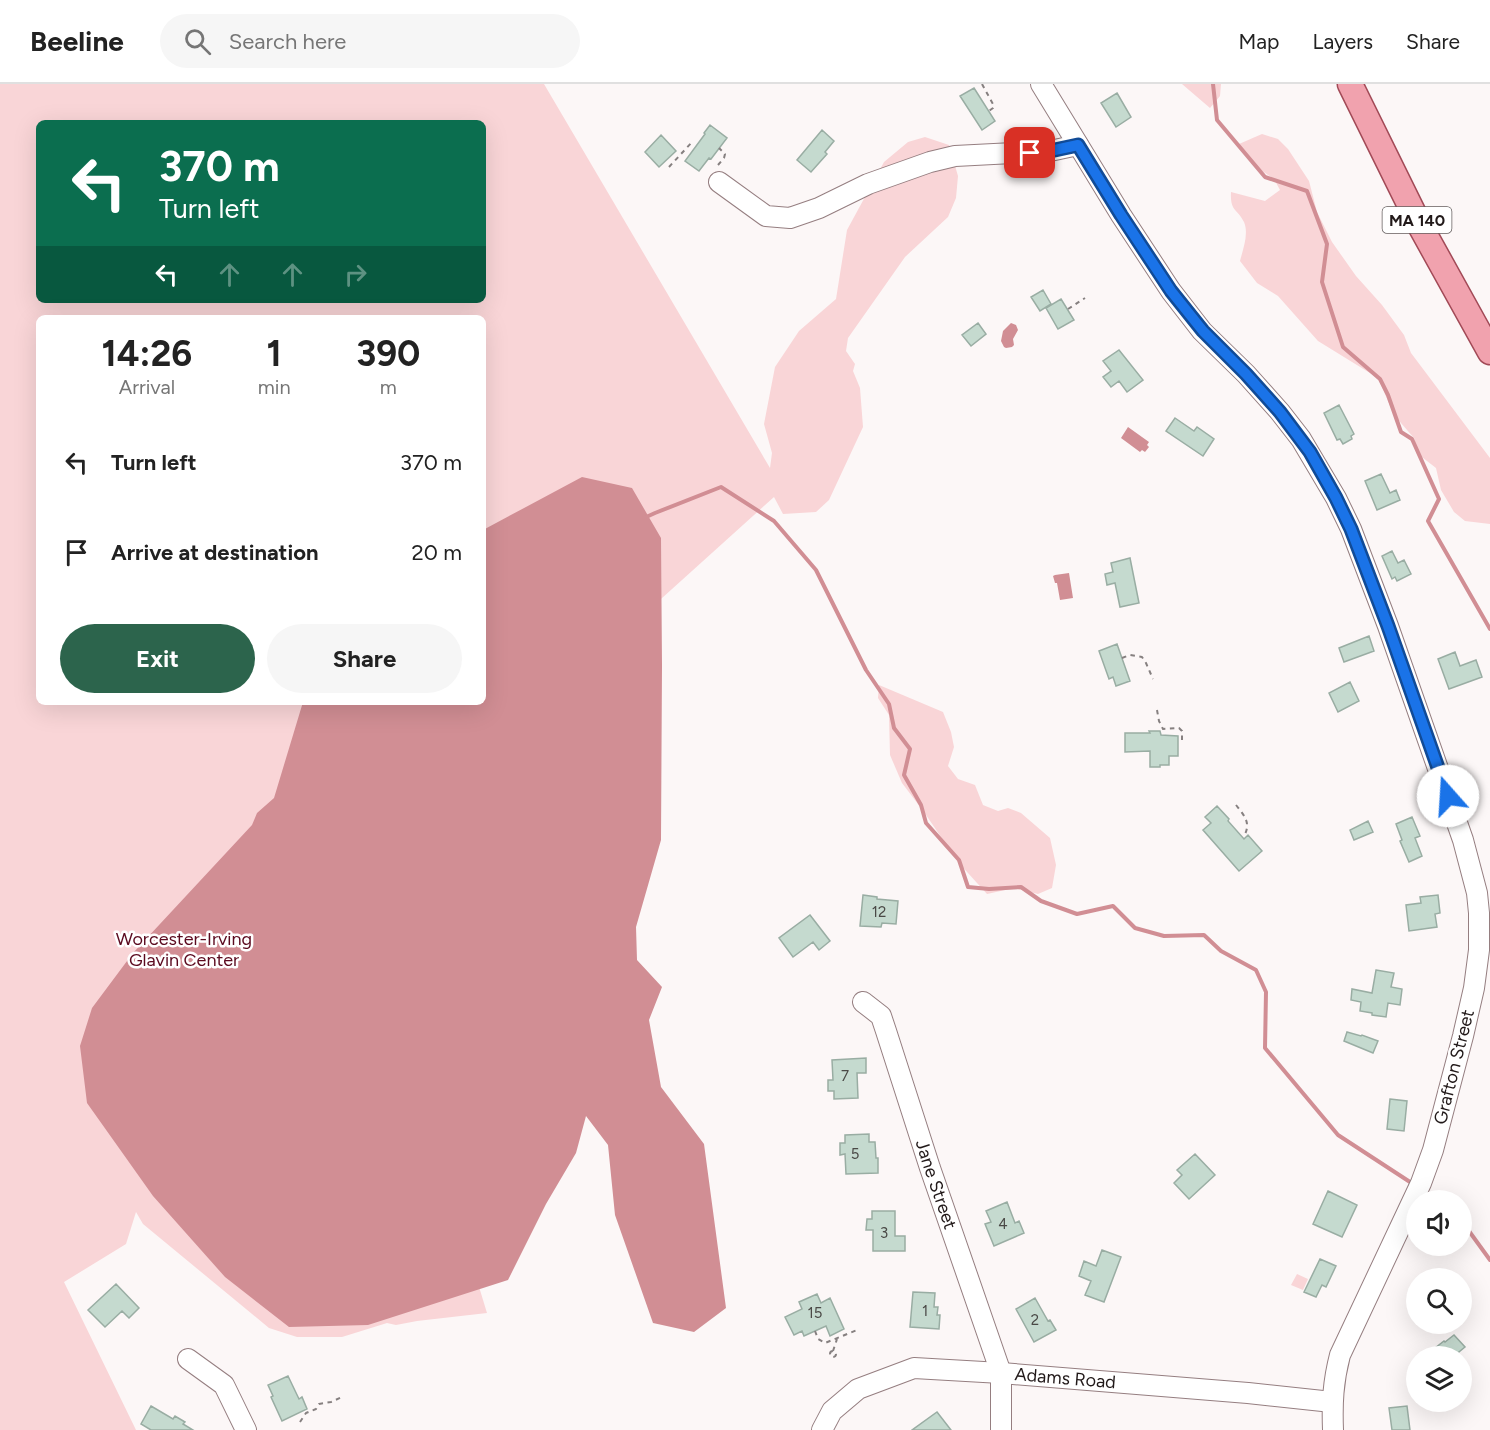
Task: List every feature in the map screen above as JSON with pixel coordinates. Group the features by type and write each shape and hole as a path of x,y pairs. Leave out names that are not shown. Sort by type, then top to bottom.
{"main road":[{"name":"MA 140","path":"1350,84 1418,222 1490,352"}],"street":[{"name":"Grafton Street","path":"1041,84 1121,215 1171,291 1203,331 1280,412 1301,440 1341,508 1388,626 1464,843 1477,893 1484,962 1421,1183 1340,1355 1334,1376 1333,1430"},
{"path":"718,174 766,216 790,218 819,208 868,184 930,162 955,156 1050,151 1078,145"},
{"name":"Jane Street","path":"863,1002 881,1016 930,1168 1001,1373 1001,1430"},
{"path":"188,1359 224,1385 246,1430"},
{"name":"Adams Road","path":"822,1430 832,1411 858,1389 914,1368 1248,1393 1332,1402"}],"path":[{"path":"982,84 994,106 989,111"},
{"path":"669,167 693,141"},
{"path":"718,174 725,154 720,148"},
{"path":"1068,309 1085,298"},
{"path":"1122,658 1130,655 1142,657 1153,679"},
{"path":"1157,710 1163,729 1179,728 1182,731 1182,741"},
{"path":"1236,805 1249,827 1245,834"},
{"path":"814,1331 818,1339 825,1343 857,1330"},
{"path":"833,1351 837,1339"},
{"path":"300,1422 306,1413 316,1409 320,1404 342,1397"}],"green space":[{"name":"Worcester-Irving Glavin Center","path":"0,84 544,84 770,468 772,453 764,424 775,367 799,331 836,299 847,230 884,162 908,142 925,137 949,145 958,176 956,198 948,217 905,257 848,338 846,351 855,364 853,371 860,388 863,427 829,500 816,512 783,514 774,497 354,876 487,1313 396,1325 387,1323 342,1337 297,1337 269,1328 143,1224 136,1212 126,1244 64,1282 136,1430 0,1430"},
{"path":"1182,84 1221,84 1220,96 1210,108"},
{"path":"1262,134 1278,139 1288,149 1309,181 1317,212 1332,242 1356,276 1382,305 1404,335 1411,353 1490,458 1490,524 1465,521 1454,512 1441,490 1436,468 1418,454 1414,438 1394,415 1378,378 1318,341 1278,296 1257,283 1240,261 1246,231 1244,222 1233,207 1231,192 1265,201 1280,190 1274,179 1252,164 1239,144"},
{"path":"879,685 943,712 954,747 948,766 958,779 975,785 983,805 998,811 1008,808 1021,813 1050,838 1056,865 1052,888 1038,894 1014,888 987,894 958,862 902,783 890,755 889,715 878,698"},
{"path":"1297,1274 1308,1279 1303,1290 1291,1285"}],"shaded area":[{"path":"1011,323 1016,325 1018,330 1013,339 1014,345 1006,348 1001,341 1003,331"},
{"path":"1128,427 1149,442 1147,445 1149,447 1145,452 1142,450 1140,452 1121,438"},
{"path":"582,477 632,488 661,538 661,840 636,927 637,960 662,987 649,1020 661,1087 704,1144 726,1308 694,1332 653,1323 615,1215 608,1145 586,1116 576,1153 546,1204 508,1280 368,1325 289,1327 225,1277 153,1196 87,1103 80,1046 92,1008 133,953 252,825 257,813 274,798 302,705 486,705 486,528"},
{"path":"1069,573 1073,598 1060,600 1057,583 1053,576"}],"building":[{"path":"974,88 995,121 982,130 960,96"},
{"path":"1117,93 1131,117 1116,127 1101,103"},
{"path":"710,125 727,138 699,171 685,161"},
{"path":"822,130 834,141 825,152 827,154 811,172 797,160"},
{"path":"661,135 676,151 659,167 645,152"},
{"path":"1043,290 1051,304 1040,311 1031,297"},
{"path":"1061,299 1074,320 1058,329 1046,308"},
{"path":"978,323 986,334 971,346 962,335"},
{"path":"1119,350 1143,380 1127,392 1119,381 1111,387 1103,377 1111,371 1103,361"},
{"path":"1339,405 1354,434 1351,436 1352,439 1343,444 1340,439 1337,440 1324,413"},
{"path":"1175,418 1194,431 1197,427 1214,439 1203,456 1166,431"},
{"path":"1381,474 1390,493 1396,490 1400,500 1377,510 1365,481"},
{"path":"1392,551 1398,563 1404,560 1411,574 1397,581 1395,577 1392,579 1382,556"},
{"path":"1130,558 1139,603 1120,607 1115,583 1107,585 1105,574 1113,572 1111,563"},
{"path":"1369,636 1374,651 1344,662 1339,648"},
{"path":"1117,644 1130,681 1116,686 1113,677 1109,679 1099,651"},
{"path":"1455,652 1460,666 1476,660 1482,677 1449,689 1438,659"},
{"path":"1350,682 1359,701 1338,712 1329,693"},
{"path":"1149,731 1160,731 1161,735 1178,736 1178,756 1169,756 1169,765 1150,767 1150,751 1125,752 1125,733 1150,733"},
{"path":"1217,806 1244,839 1248,835 1262,851 1239,871 1203,830 1211,823 1205,817"},
{"path":"1412,817 1420,836 1415,838 1422,856 1409,862 1396,824"},
{"path":"1368,821 1373,832 1354,840 1350,830"},
{"path":"863,895 898,901 896,924 882,923 881,927 860,926"},
{"path":"1438,895 1440,913 1435,914 1437,927 1409,931 1406,905 1421,903 1420,897"},
{"path":"810,915 830,941 819,950 813,942 793,957 779,938"},
{"path":"1376,970 1394,973 1391,987 1402,989 1400,1005 1388,1003 1386,1017 1360,1011 1361,1002 1351,1000 1352,989 1372,993"},
{"path":"1347,1032 1378,1041 1373,1053 1344,1041"},
{"path":"866,1058 866,1073 857,1073 858,1098 834,1099 834,1091 828,1091 828,1080 833,1080 832,1060"},
{"path":"1390,1099 1407,1101 1404,1131 1387,1129"},
{"path":"869,1134 869,1142 875,1142 878,1173 846,1174 845,1154 840,1155 840,1143 845,1143 845,1135"},
{"path":"1195,1154 1215,1175 1189,1199 1174,1183 1182,1175 1177,1170"},
{"path":"1328,1191 1357,1205 1342,1237 1313,1224"},
{"path":"1007,1202 1015,1223 1019,1221 1024,1233 994,1246 985,1224 991,1222 986,1211"},
{"path":"872,1211 895,1211 895,1236 905,1236 905,1251 873,1251 873,1230 866,1230 867,1219 872,1219"},
{"path":"1102,1250 1121,1257 1104,1302 1085,1295 1091,1281 1079,1276 1084,1261 1096,1266"},
{"path":"1320,1259 1336,1266 1326,1287 1322,1285 1316,1297 1304,1292"},
{"path":"116,1284 139,1308 129,1318 122,1311 105,1327 88,1310"},
{"path":"913,1292 935,1293 934,1307 938,1307 937,1315 940,1315 939,1329 910,1327"},
{"path":"817,1294 821,1303 830,1298 844,1329 830,1336 826,1326 804,1336 802,1331 794,1335 785,1317 802,1309 799,1302"},
{"path":"1035,1298 1056,1330 1034,1342 1016,1309"},
{"path":"1454,1335 1464,1346 1438,1346"},
{"path":"288,1376 299,1399 302,1397 307,1409 282,1421 268,1385"},
{"path":"151,1406 173,1419 175,1416 193,1430 151,1430 141,1424"},
{"path":"1406,1406 1410,1430 1392,1430 1389,1408"},
{"path":"937,1412 951,1430 912,1430"}],"waterway":[{"path":"1213,84 1217,120 1265,177 1307,191 1327,244 1322,282 1343,347 1380,379 1401,432 1412,439 1439,499 1428,521 1490,629"},
{"path":"644,518 721,487 774,521 816,570 866,670 889,704 894,728 910,749 904,775 921,805 926,823 959,860 968,887 989,889 1021,887 1041,901 1077,914 1113,906 1135,928 1164,936 1204,935 1221,951 1256,970 1266,992 1265,1048 1338,1135 1410,1182"},
{"path":"1472,1235 1490,1260"}],"route":[{"path":"1030,153 1078,145 1121,215 1191,318 1280,412 1310,452 1351,529 1448,796"}]}
